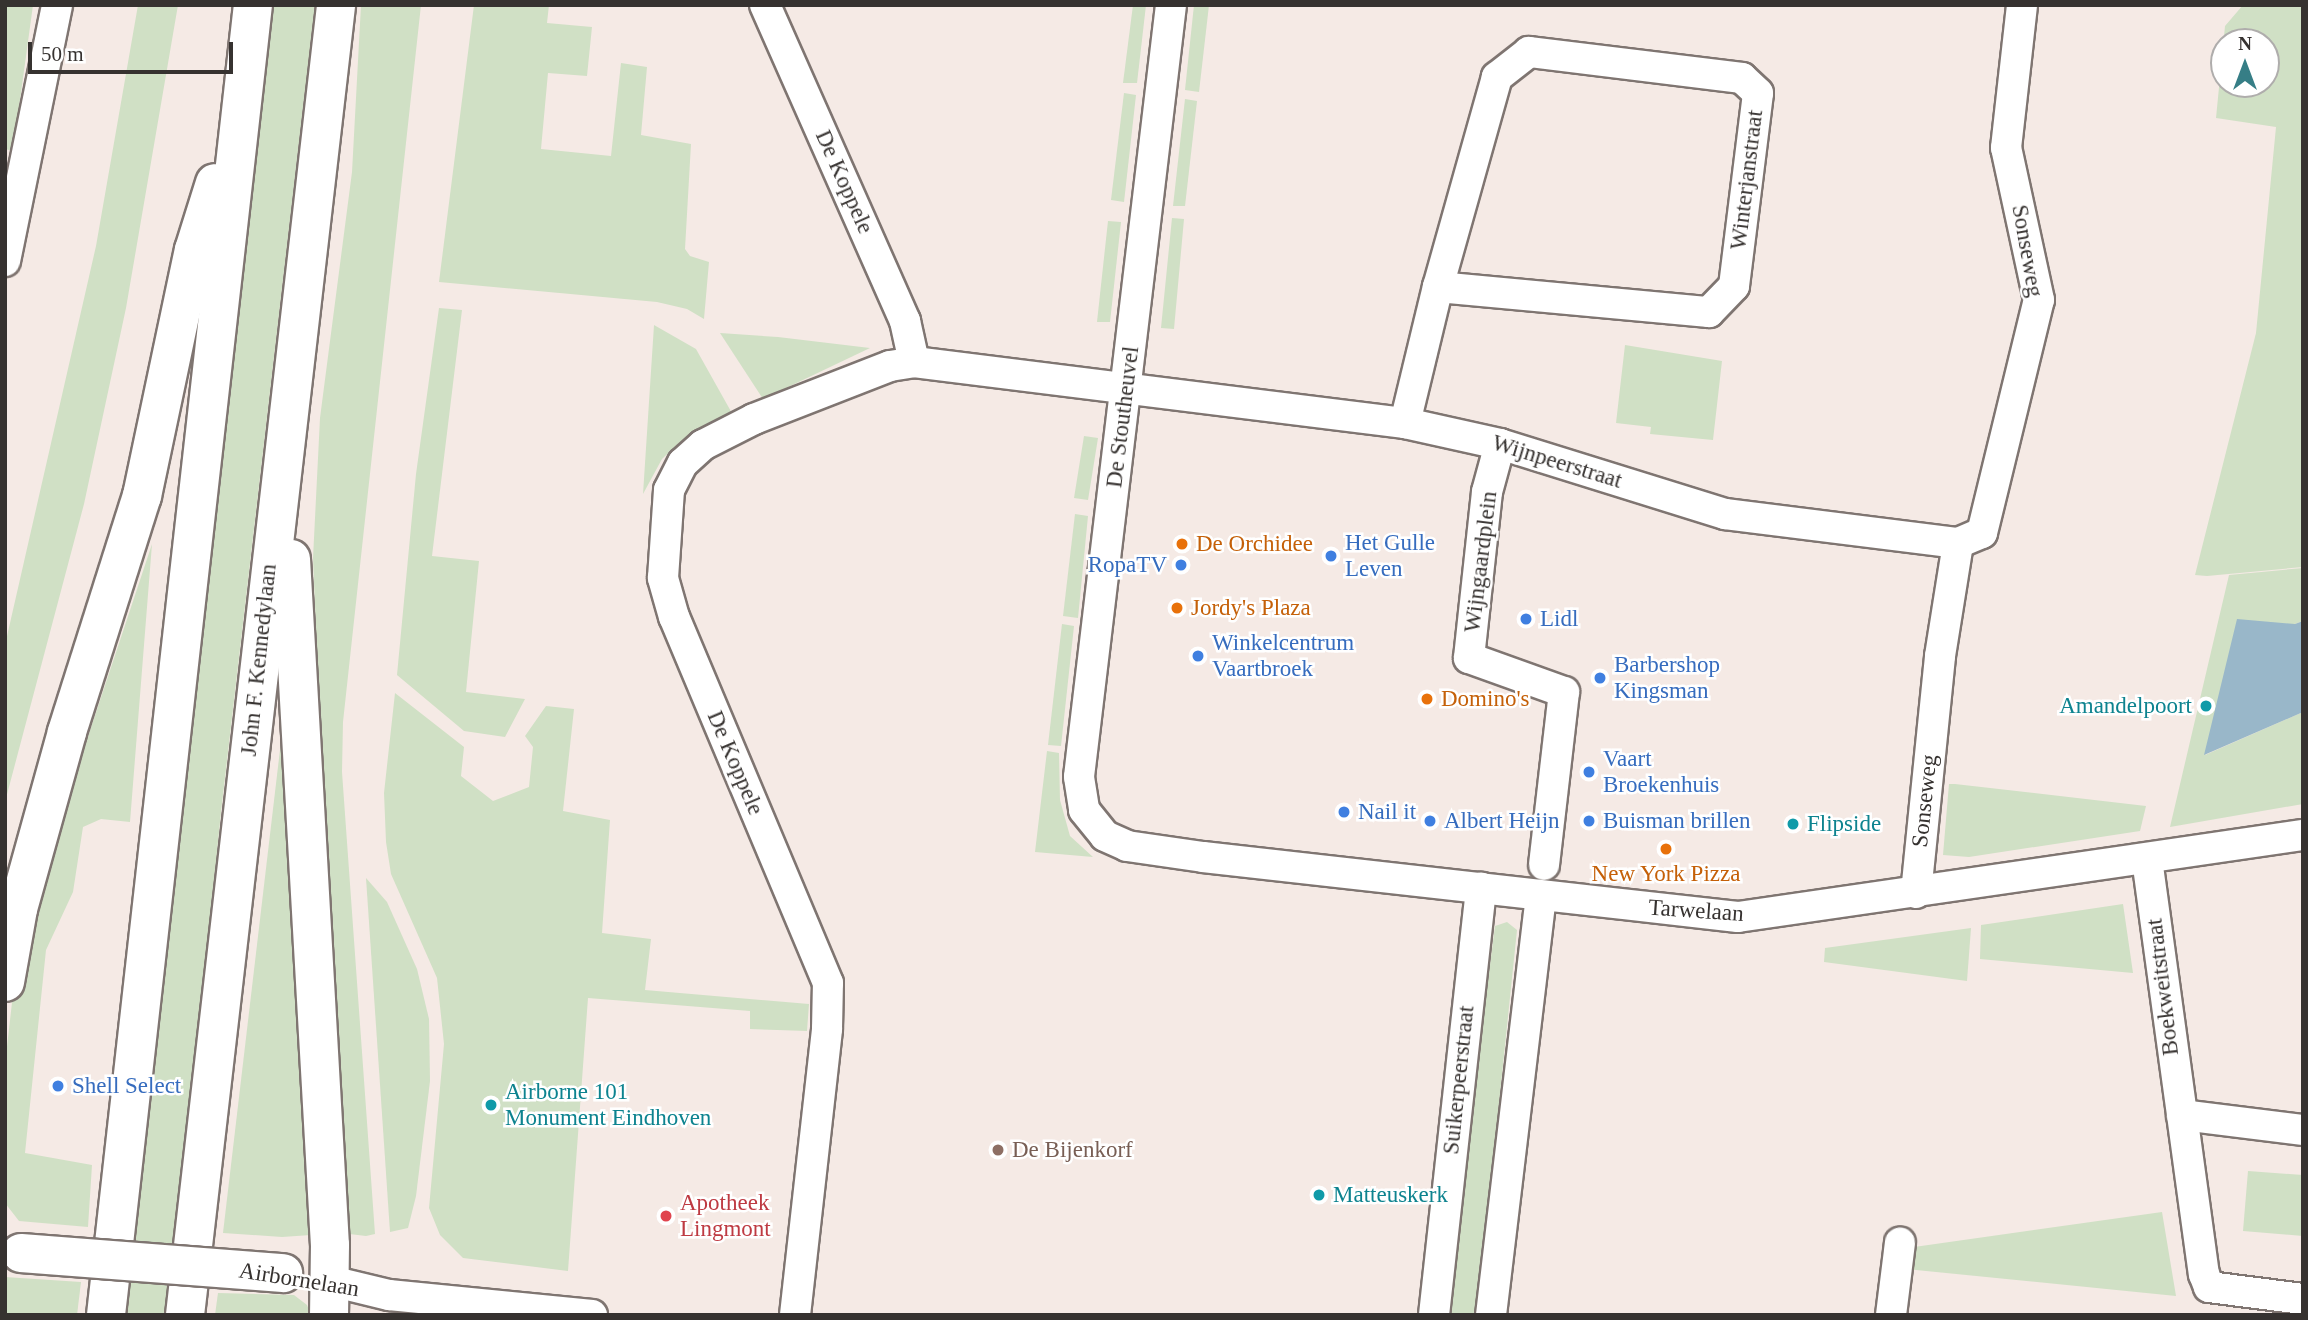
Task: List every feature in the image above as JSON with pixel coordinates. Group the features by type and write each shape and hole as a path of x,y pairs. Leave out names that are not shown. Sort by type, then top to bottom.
{"main road":[{"path":"106,1315 253,5"},
{"name":"John F. Kennedylaan","path":"185,1315 336,5"},
{"path":"5,982 18,909 67,732 142,496 194,250 243,93"},
{"path":"288,408 292,623 330,1298"},
{"name":"Airbornelaan","path":"13,1253 283,1273 330,1298"}],"street":[{"path":"5,261 57,5"},
{"name":"De Koppele","path":"765,5 905,321 914,362"},
{"name":"De Stoutheuvel","path":"1094,825 1081,804 1079,778 1171,5"},
{"name":"Sonseweg","path":"1916,894 1940,656 1970,538 2039,300 2006,148 2022,5"},
{"name":"Winterjanstraat","path":"1405,423 1438,288 1497,77 1529,52 1742,78 1758,93 1734,286 1709,312 1438,288"},
{"name":"De Koppele","path":"795,1315 827,1029 828,983 674,617 663,578 664,515 668,490 683,463 703,444 890,366 914,362 1126,390"},
{"name":"Wijnpeerstraat","path":"1126,390 1405,423 1500,444 1725,514 1970,538"},
{"name":"Wijngaardplein","path":"1500,444 1487,492 1469,658 1564,692 1544,865"},
{"name":"Tarwelaan","path":"1094,825 1128,846 1738,917 1916,894 2303,835"},
{"name":"Boekweitstraat","path":"2147,859 2182,1115 2210,1287 2303,1299"},
{"name":"Suikerpeerstraat","path":"1434,1315 1480,888"},
{"path":"1491,1315 1541,896"},
{"path":"2182,1115 2303,1130"},
{"path":"1891,1315 1900,1243"},
{"name":"Airbornelaan","path":"330,1298 389,1295 592,1315"}],"green space":[{"path":"5,5 33,5 13,151 5,149"},
{"path":"138,5 178,5 126,308 84,504 5,802 5,645 96,246"},
{"path":"271,5 315,5 221,812 170,1315 119,1315"},
{"path":"361,5 421,5 343,722 342,772 375,1234 366,1236 341,1233 313,558 320,418 352,172"},
{"path":"474,5 549,5 547,23 592,27 587,76 548,73 541,149 611,156 621,63 647,67 641,135 691,144 685,249 690,256 709,262 704,319 687,309 657,302 439,282"},
{"path":"1133,5 1146,5 1137,83 1123,83"},
{"path":"1194,5 1209,5 1199,92 1185,90"},
{"path":"2243,5 2303,5 2303,567 2207,576 2195,575 2256,333 2276,127 2216,118 2218,98 2280,98 2280,28 2225,28"},
{"path":"1124,93 1136,95 1124,202 1111,200"},
{"path":"1185,99 1197,101 1185,206 1173,206"},
{"path":"1172,218 1184,219 1174,329 1161,328"},
{"path":"1108,221 1121,222 1110,322 1097,322"},
{"path":"439,308 462,310 432,556 479,561 466,692 525,699 505,737 464,731 397,675 416,474"},
{"path":"654,325 696,349 733,415 679,443 662,459 643,494"},
{"path":"720,333 778,337 870,348 763,399"},
{"path":"1625,345 1722,361 1713,440 1650,434 1651,427 1616,423"},
{"path":"1084,436 1098,438 1088,500 1074,498"},
{"path":"1075,514 1088,516 1078,618 1063,616"},
{"path":"152,544 130,822 101,819 83,827 73,892 46,950 25,1153 92,1165 88,1227 19,1221 5,1203 5,1064 14,985 43,872"},
{"path":"2303,568 2303,621 2295,624 2205,755 2303,712 2303,804 2170,827 2229,575"},
{"path":"1062,624 1074,626 1061,746 1048,745"},
{"path":"395,693 464,747 461,776 493,801 529,787 533,747 525,736 546,706 574,709 563,811 610,820 602,933 651,939 645,990 809,1004 807,1031 750,1029 750,1011 588,998 568,1271 463,1258 440,1235 429,1208 444,1044 437,978 391,874 386,842 384,793"},
{"path":"286,699 311,1235 282,1237 223,1233"},
{"path":"1047,751 1059,753 1060,800 1070,836 1093,857 1035,852"},
{"path":"1949,784 2146,806 2140,831 1969,857 1943,855"},
{"path":"366,878 387,902 417,969 429,1019 430,1081 416,1196 408,1228 390,1232"},
{"path":"2123,904 2133,973 1980,959 1981,925"},
{"path":"1507,922 1517,930 1477,1315 1445,1315 1495,926"},
{"path":"1971,928 1967,981 1824,962 1825,948"},
{"path":"2248,1171 2303,1175 2303,1236 2243,1231"},
{"path":"2162,1212 2176,1296 1906,1269 1907,1248"},
{"path":"5,1277 81,1282 77,1315 5,1315"},
{"path":"218,1293 294,1295 307,1305 311,1315 215,1315"}],"water":[{"path":"2237,619 2295,624 2303,621 2303,712 2204,755"}],"place":[{"name":"De Orchidee","path":"1182,544"},
{"name":"Het Gulle Leven","path":"1331,556"},
{"name":"RopaTV","path":"1181,565"},
{"name":"Jordy's Plaza","path":"1177,608"},
{"name":"Lidl","path":"1526,619"},
{"name":"Winkelcentrum Vaartbroek","path":"1198,656"},
{"name":"Barbershop Kingsman","path":"1600,678"},
{"name":"Domino's","path":"1427,699"},
{"name":"Amandelpoort","path":"2206,706"},
{"name":"Vaart Broekenhuis","path":"1589,772"},
{"name":"Nail it","path":"1344,812"},
{"name":"Albert Heijn","path":"1430,821"},
{"name":"Buisman brillen","path":"1589,821"},
{"name":"Flipside","path":"1793,824"},
{"name":"New York Pizza","path":"1666,849"},
{"name":"Shell Select","path":"58,1086"},
{"name":"Airborne 101 Monument Eindhoven","path":"491,1105"},
{"name":"De Bijenkorf","path":"998,1150"},
{"name":"Matteuskerk","path":"1319,1195"},
{"name":"Apotheek Lingmont","path":"666,1216"}]}
